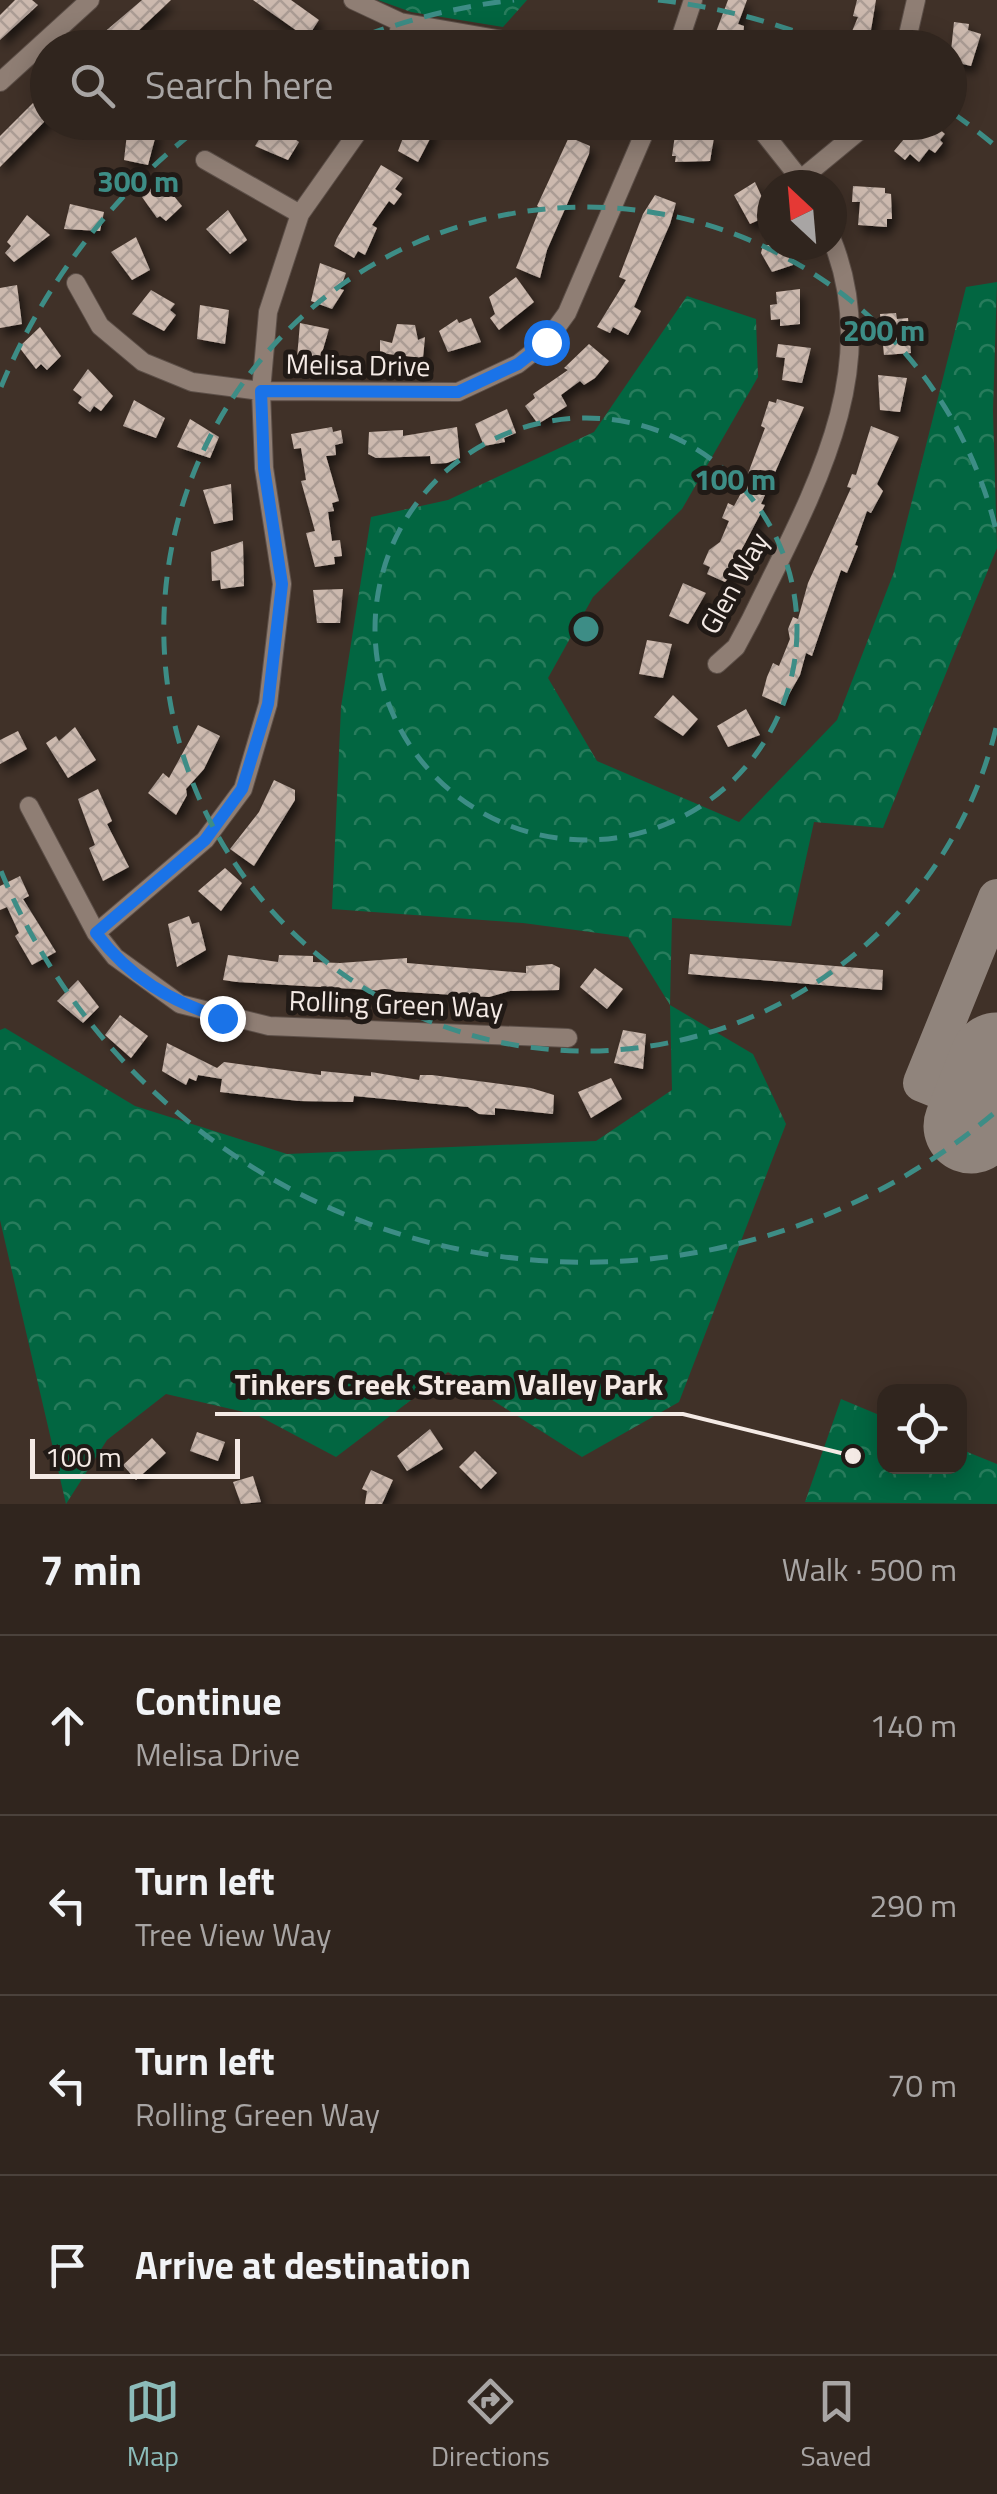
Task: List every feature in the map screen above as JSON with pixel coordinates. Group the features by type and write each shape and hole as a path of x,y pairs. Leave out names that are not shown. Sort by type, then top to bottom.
{"street":[{"path":"57,30 90,0"},
{"path":"353,0 400,22 445,30"},
{"path":"684,30 694,0"},
{"path":"910,30 916,0"},
{"path":"399,30 400,22"},
{"path":"0,82 30,55"},
{"path":"96,933 205,840 242,789 248,772 268,704 282,584 264,468 261,391 268,312 300,214 352,140"},
{"name":"Melisa Drive","path":"76,283 100,326 143,362 192,382 261,391 458,392 518,364 546,342 567,314 641,140"},
{"path":"769,140 793,170"},
{"path":"816,170 850,140"},
{"path":"205,160 300,214"},
{"name":"Glen Way","path":"717,664 736,647 751,620 835,437 847,385 850,318 840,260"},
{"name":"Rolling Green Way","path":"29,806 96,933 114,957 148,986 180,1004 222,1018 269,1026 568,1038"}],"green space":[{"path":"378,0 527,0 503,27 411,12"},
{"path":"997,282 993,411 997,548 883,828 814,822 791,926 672,918 670,1005 628,937 523,923 332,909 341,707 371,517 448,500 594,432 687,296 756,319 758,377 682,509 593,597 548,678 597,761 739,822 837,720 894,572 966,287"},
{"path":"670,1005 753,1054 786,1124 679,1402 582,1457 448,1372 336,1457 257,1415 166,1394 107,1440 66,1504 0,1220 0,1030 5,1028 135,1106 287,1154 596,1141 672,1090"},
{"path":"841,1399 877,1414 877,1474 967,1474 967,1452 997,1464 997,1504 805,1502"}],"building":[{"path":"15,0 32,0 38,5 0,40 0,15"},
{"path":"142,0 171,0 139,30 107,30"},
{"path":"253,0 291,0 319,20 312,30 296,30"},
{"path":"728,0 747,0 738,24 744,26 744,30 717,30"},
{"path":"857,0 876,0 871,30 853,30 858,17 853,16"},
{"path":"954,22 969,24 968,30 981,34 971,66 967,65 967,30 953,30"},
{"path":"30,106 30,136 0,167 0,136"},
{"path":"126,140 155,140 148,165 124,160"},
{"path":"259,140 299,142 288,160 255,146"},
{"path":"402,140 429,140 418,162 398,151"},
{"path":"568,140 590,146 547,250 540,278 516,268 540,208 537,206"},
{"path":"674,140 714,140 710,161 675,162 676,156 672,156"},
{"path":"903,140 943,143 935,153 929,149 919,162 910,154 905,160 894,151"},
{"path":"381,165 403,178 395,189 402,194 394,205 389,201 372,225 377,228 365,255 358,251 354,258 334,246"},
{"path":"160,179 182,206 166,221 157,218 142,197"},
{"path":"755,182 757,221 750,224 734,195"},
{"path":"853,186 885,188 885,193 891,194 892,219 887,219 887,227 858,225 860,202 852,202"},
{"path":"655,195 676,203 670,224 634,307 641,311 628,335 613,327 610,333 597,327 626,280 619,277 643,214"},
{"path":"70,204 104,212 100,231 64,229"},
{"path":"228,210 247,240 230,254 206,229"},
{"path":"27,215 50,235 14,262 5,253 11,246 7,242"},
{"path":"136,237 150,270 132,280 111,252"},
{"path":"765,260 792,260 793,265 772,272"},
{"path":"320,263 346,273 340,289 344,290 332,309 311,301"},
{"path":"516,277 534,302 499,330 490,318 495,314 489,297"},
{"path":"17,285 22,324 0,328 0,288"},
{"path":"800,289 800,324 780,326 780,319 771,320 770,305 777,304 776,292"},
{"path":"151,290 175,304 170,310 176,315 164,331 132,314"},
{"path":"200,305 229,310 225,344 197,339"},
{"path":"896,313 897,319 908,318 911,353 884,355 880,314"},
{"path":"471,318 481,342 448,352 439,331 457,319 459,323"},
{"path":"300,323 329,329 319,363 297,358"},
{"path":"397,324 415,325 418,340 425,337 423,358 380,353 380,340 392,343"},
{"path":"40,327 61,356 47,370 41,364 36,369 19,347"},
{"path":"589,344 609,361 595,378 584,385 580,381 561,395 567,406 538,424 525,406 535,398 533,394 568,370 564,368"},
{"path":"778,344 811,348 802,383 782,380 785,358 776,357"},
{"path":"88,369 113,396 101,411 94,406 90,412 78,403 82,397 73,390"},
{"path":"878,375 907,378 900,412 880,410"},
{"path":"777,399 804,407 761,504 765,505 741,551 745,553 740,565 725,582 707,574 710,567 703,564 709,550 720,542 729,521 722,518 728,503 734,506 740,495 765,428 761,426 769,401 776,403"},
{"path":"134,400 165,418 156,438 123,426"},
{"path":"507,409 516,433 504,438 505,442 484,446 475,424"},
{"path":"190,419 219,437 210,458 177,447"},
{"path":"871,426 899,437 877,484 883,491 871,513 867,511 855,545 858,546 847,573 841,570 812,656 806,653 800,675 783,705 762,696 767,677 773,663 779,666 790,639 788,629 793,617 798,619 808,583 851,488 847,487 852,474 856,475"},
{"path":"332,427 333,432 341,430 343,443 335,445 336,455 326,456 339,501 332,503 334,511 328,512 332,541 340,540 342,556 334,557 335,564 315,567 306,533 315,531 301,481 306,480 301,448 294,449 291,434"},
{"path":"457,427 460,458 447,463 431,464 430,456 376,458 368,454 369,432 403,430 403,436"},
{"path":"231,484 233,520 214,524 203,490"},
{"path":"243,541 244,586 221,589 220,580 212,581 211,552"},
{"path":"683,583 706,593 688,624 669,616"},
{"path":"343,589 340,623 317,623 313,590"},
{"path":"647,640 672,644 663,678 639,674"},
{"path":"673,695 698,719 683,736 654,717"},
{"path":"746,709 760,735 728,747 717,726"},
{"path":"198,725 220,736 204,769 186,789 187,795 176,815 148,793 163,773 169,778"},
{"path":"75,727 96,760 68,778 46,743 56,736 59,741"},
{"path":"18,731 27,749 0,764 0,740"},
{"path":"274,780 295,790 295,800 254,866 230,849 259,812"},
{"path":"98,789 112,821 107,824 129,867 103,881 89,848 95,845 78,799"},
{"path":"225,868 242,883 221,911 198,891"},
{"path":"20,876 29,896 23,899 56,952 32,965 15,936 19,933 7,907 0,910 0,886"},
{"path":"189,916 192,924 199,922 206,950 177,967 168,924"},
{"path":"690,954 883,970 882,990 688,974"},
{"path":"228,955 278,962 279,955 313,956 313,962 340,963 407,958 407,963 526,973 526,966 552,964 560,968 559,990 510,991 489,997 237,982 223,980"},
{"path":"595,968 623,989 607,1009 580,987"},
{"path":"78,980 99,1007 83,1023 57,1001"},
{"path":"120,1015 148,1036 131,1058 105,1035"},
{"path":"623,1030 646,1034 643,1069 614,1063"},
{"path":"167,1043 217,1068 224,1062 321,1075 321,1071 371,1076 371,1072 419,1080 420,1075 432,1075 531,1088 554,1095 553,1114 495,1108 495,1115 479,1114 468,1107 354,1096 353,1102 299,1101 220,1092 222,1079 198,1075 196,1081 189,1078 186,1085 162,1071"},
{"path":"611,1078 622,1099 591,1118 578,1092"},
{"path":"430,1429 443,1449 407,1471 397,1456"},
{"path":"197,1432 225,1442 218,1461 190,1451"},
{"path":"152,1438 166,1453 136,1480 123,1465"},
{"path":"475,1451 497,1473 481,1489 459,1467"},
{"path":"371,1470 393,1480 382,1504 365,1504 367,1491 362,1489"},
{"path":"253,1476 261,1502 241,1504 233,1482"}],"taxiway":[{"path":"979,1106 922,1083 997,898"}],"runway":[{"path":"971,1126 997,1060"}],"place":[{"name":"Tinkers Creek Stream Valley Park","path":"853,1456"}],"route":[{"path":"222,1018 180,1004 148,986 114,957 96,933 205,840 242,789 268,704 282,584 278,538 264,468 261,391 425,395 458,392 518,364 546,342"}]}
